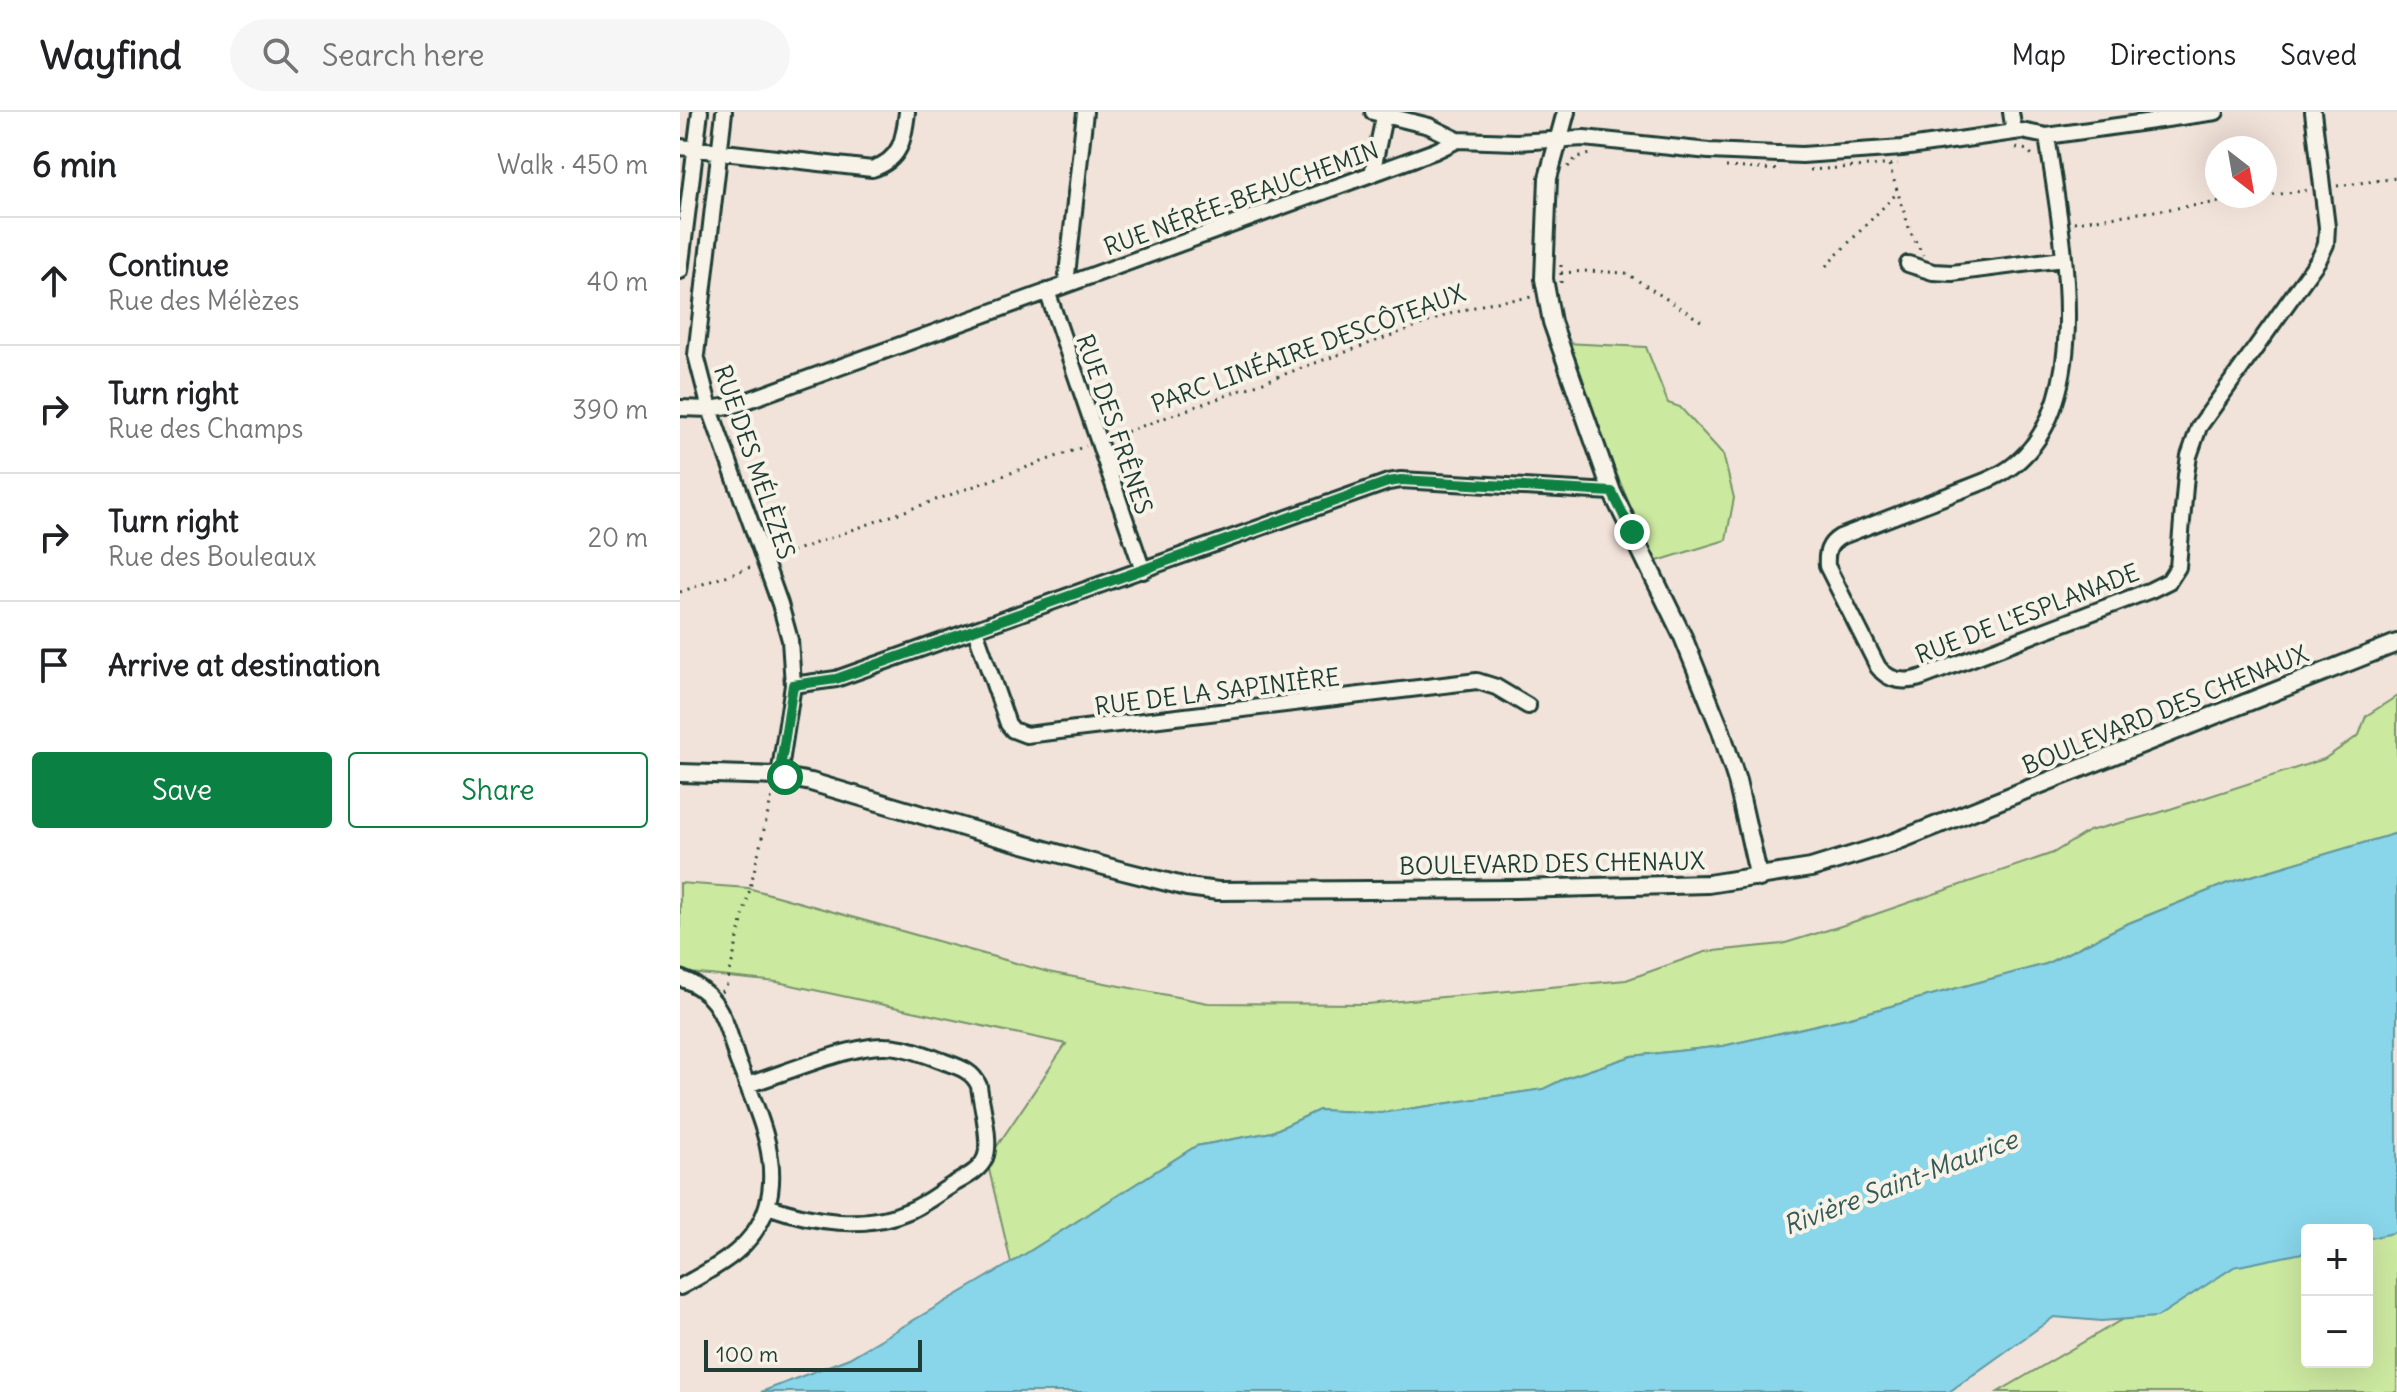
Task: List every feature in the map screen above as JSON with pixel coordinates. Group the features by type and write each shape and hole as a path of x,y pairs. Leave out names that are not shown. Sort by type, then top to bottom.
{"street":[{"path":"680,271 688,148 700,112"},
{"name":"RUE DES MÉLÈZES","path":"724,112 695,346 697,366 710,409 788,632 793,685 779,776"},
{"path":"688,148 865,170 886,164 894,158 902,145 907,112"},
{"path":"1066,284 1085,112"},
{"path":"1566,112 1548,178 1544,268 1546,296 1556,336 1612,492 1683,637 1711,704 1737,781 1759,878"},
{"path":"2011,112 2014,132"},
{"name":"RUE NÉRÉE-BEAUCHEMIN","path":"681,407 710,409 735,405 1458,140 1592,138 1709,151 1802,155 1876,151 2014,132 2047,136 2216,112"},
{"name":"RUE DE L'ESPLANADE","path":"2047,136 2068,322 2061,383 2047,422 2028,452 1997,475 1840,537 1829,547 1827,566 1878,667 1889,678 1905,681 1923,677 2169,581 2180,558 2189,456 2199,427 2319,259 2326,244 2327,227 2313,112"},
{"path":"1372,174 1381,113 1433,128 1458,140"},
{"path":"1908,264 1933,272 1952,273 2063,259"},
{"name":"RUE DES FRÊNES","path":"1047,291 1143,571"},
{"path":"793,685 836,679 1395,481 1612,492"},
{"name":"RUE DE LA SAPINIÈRE","path":"975,630 1008,724 1026,735 1477,681 1490,684 1528,706"},
{"name":"BOULEVARD DES CHENAUX","path":"680,773 779,776 827,785 965,828 1119,870 1187,887 1218,891 1687,885 1759,878 1833,862 1905,838 2397,643"},
{"path":"680,978 700,987 720,1011 765,1134 771,1166 767,1206 739,1251 680,1287"},
{"path":"747,1085 851,1051 885,1045 913,1051 963,1069 975,1077 979,1086 988,1146 985,1159 974,1172 917,1207 893,1216 834,1223 811,1220 767,1206"}],"path":[{"path":"2003,149 2025,148 2033,154 2036,164"},
{"path":"1565,174 1575,159 1590,154"},
{"path":"1805,170 1903,163"},
{"path":"1889,165 1910,231 1933,272"},
{"path":"1713,166 1789,170"},
{"path":"1826,266 1898,192"},
{"path":"2059,224 2205,204"},
{"path":"1546,296 1561,294 1561,259"},
{"path":"1561,273 1626,273 1704,323"},
{"name":"PARC LINÉAIRE DESCÔTEAUX","path":"680,592 1453,313 1489,303 1546,296"},
{"path":"710,998 726,988 769,803 779,776"}],"green space":[{"path":"1564,343 1646,347 1668,403 1680,407 1723,454 1734,498 1726,540 1654,562"},
{"path":"2397,696 2397,833 2228,883 2124,925 2046,964 1847,1018 1723,1046 1632,1056 1566,1078 1544,1089 1381,1113 1319,1110 1272,1132 1196,1146 1011,1263 987,1161 1066,1044 777,982 680,972 680,883 748,888 1048,972 1208,1003 1367,1004 1626,980 1705,952 1782,944 1841,926 2053,853 2089,831 2158,813 2324,759 2359,735 2366,716"},
{"path":"2397,1220 2397,1392 1998,1392 2217,1264 2301,1238 2301,1368 2373,1368 2373,1228"}],"water":[{"name":"Rivière Saint-Maurice","path":"2397,833 2397,1232 2373,1238 2373,1224 2301,1224 2301,1253 2234,1267 2157,1317 2101,1321 2054,1317 1949,1392 761,1392 849,1358 1011,1263 1196,1146 1272,1132 1319,1110 1381,1113 1543,1089 1632,1056 1723,1046 1847,1018 2046,964 2124,925 2228,883"}],"route":[{"path":"785,777 779,776 793,685 836,679 1388,482 1401,480 1612,492 1632,532"}]}
